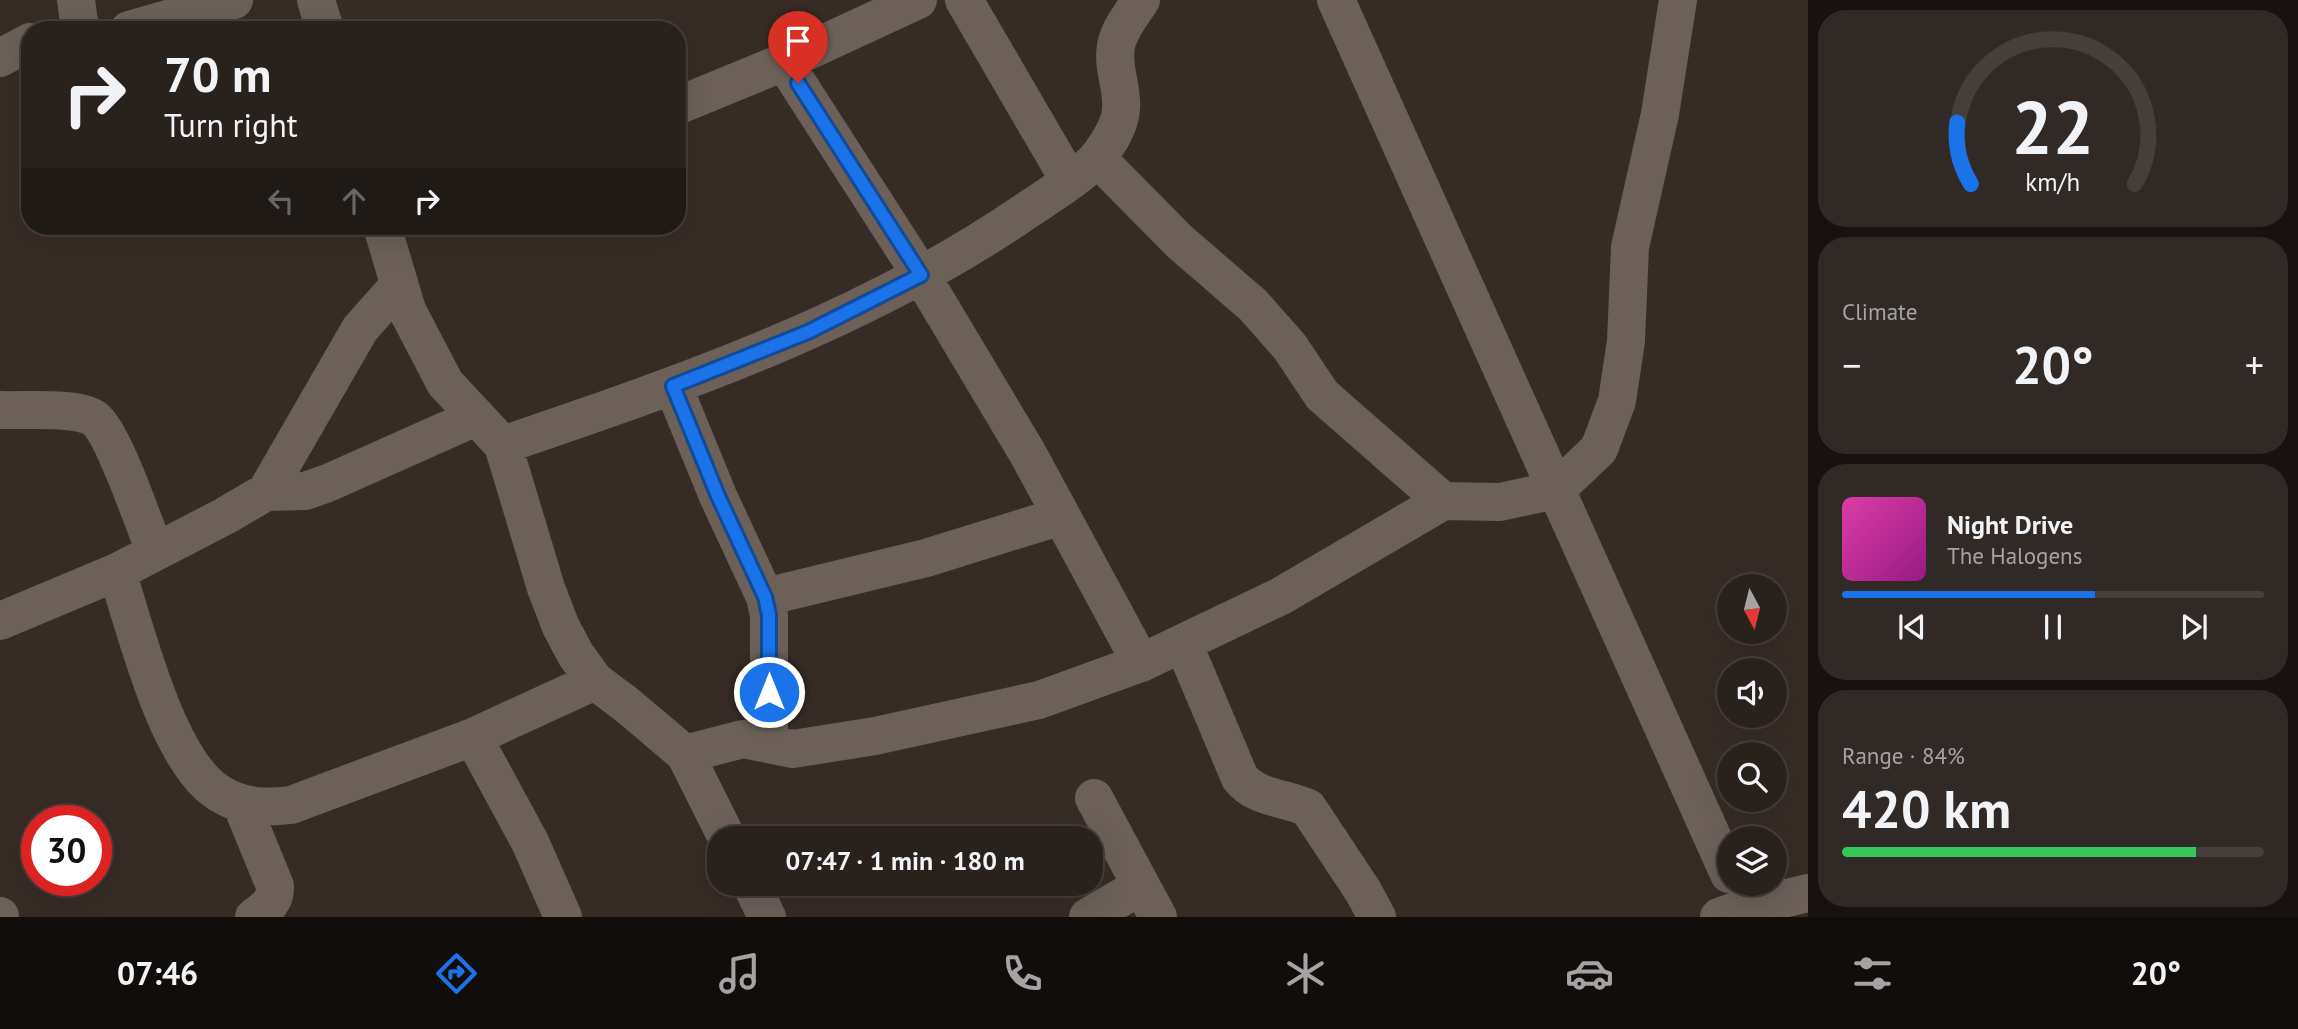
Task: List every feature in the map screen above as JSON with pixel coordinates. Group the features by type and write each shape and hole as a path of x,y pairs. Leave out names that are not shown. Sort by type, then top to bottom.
{"street":[{"path":"76,0 79,21"},
{"path":"160,21 234,0"},
{"path":"316,0 322,21"},
{"path":"686,102 784,62 918,0"},
{"path":"964,0 1083,169 1180,242 1253,305 1290,347 1322,395 1443,501"},
{"path":"503,445 673,386 808,332 921,275 1007,224 1083,169 1119,122 1122,106 1114,67 1116,43 1141,0"},
{"path":"1336,0 1717,847"},
{"path":"685,754 733,740 755,740 793,749 875,736 1040,700 1141,663 1281,596 1443,501 1500,502 1556,490 1600,449 1617,401 1626,341 1629,247 1660,114 1678,0"},
{"path":"0,58 21,47"},
{"path":"784,62 921,275 1028,454 1141,663"},
{"path":"385,235 399,285 419,337 444,383 503,445 546,588 561,627 576,655 595,681 685,754 721,826"},
{"path":"0,621 117,572 265,492 360,329 399,285"},
{"path":"673,386 718,496 765,597 769,615 769,744"},
{"path":"0,410 82,413 96,419 116,454 155,551"},
{"path":"265,492 305,491 328,483 476,417"},
{"path":"765,597 926,558 1061,516"},
{"path":"117,572 161,705 179,747 197,773 218,793 261,808 291,805 472,737 595,681"},
{"path":"1183,643 1240,778 1248,788 1261,794 1308,808 1377,917"},
{"path":"472,737 530,842 564,917"},
{"path":"1088,917 1150,901 1094,797"},
{"path":"241,803 275,886 272,902 254,917"},
{"path":"1736,906 1808,893"},
{"path":"757,896 767,917"}],"route":[{"path":"769,692 769,615 765,597 718,496 673,386 808,332 921,275 798,83"}]}
